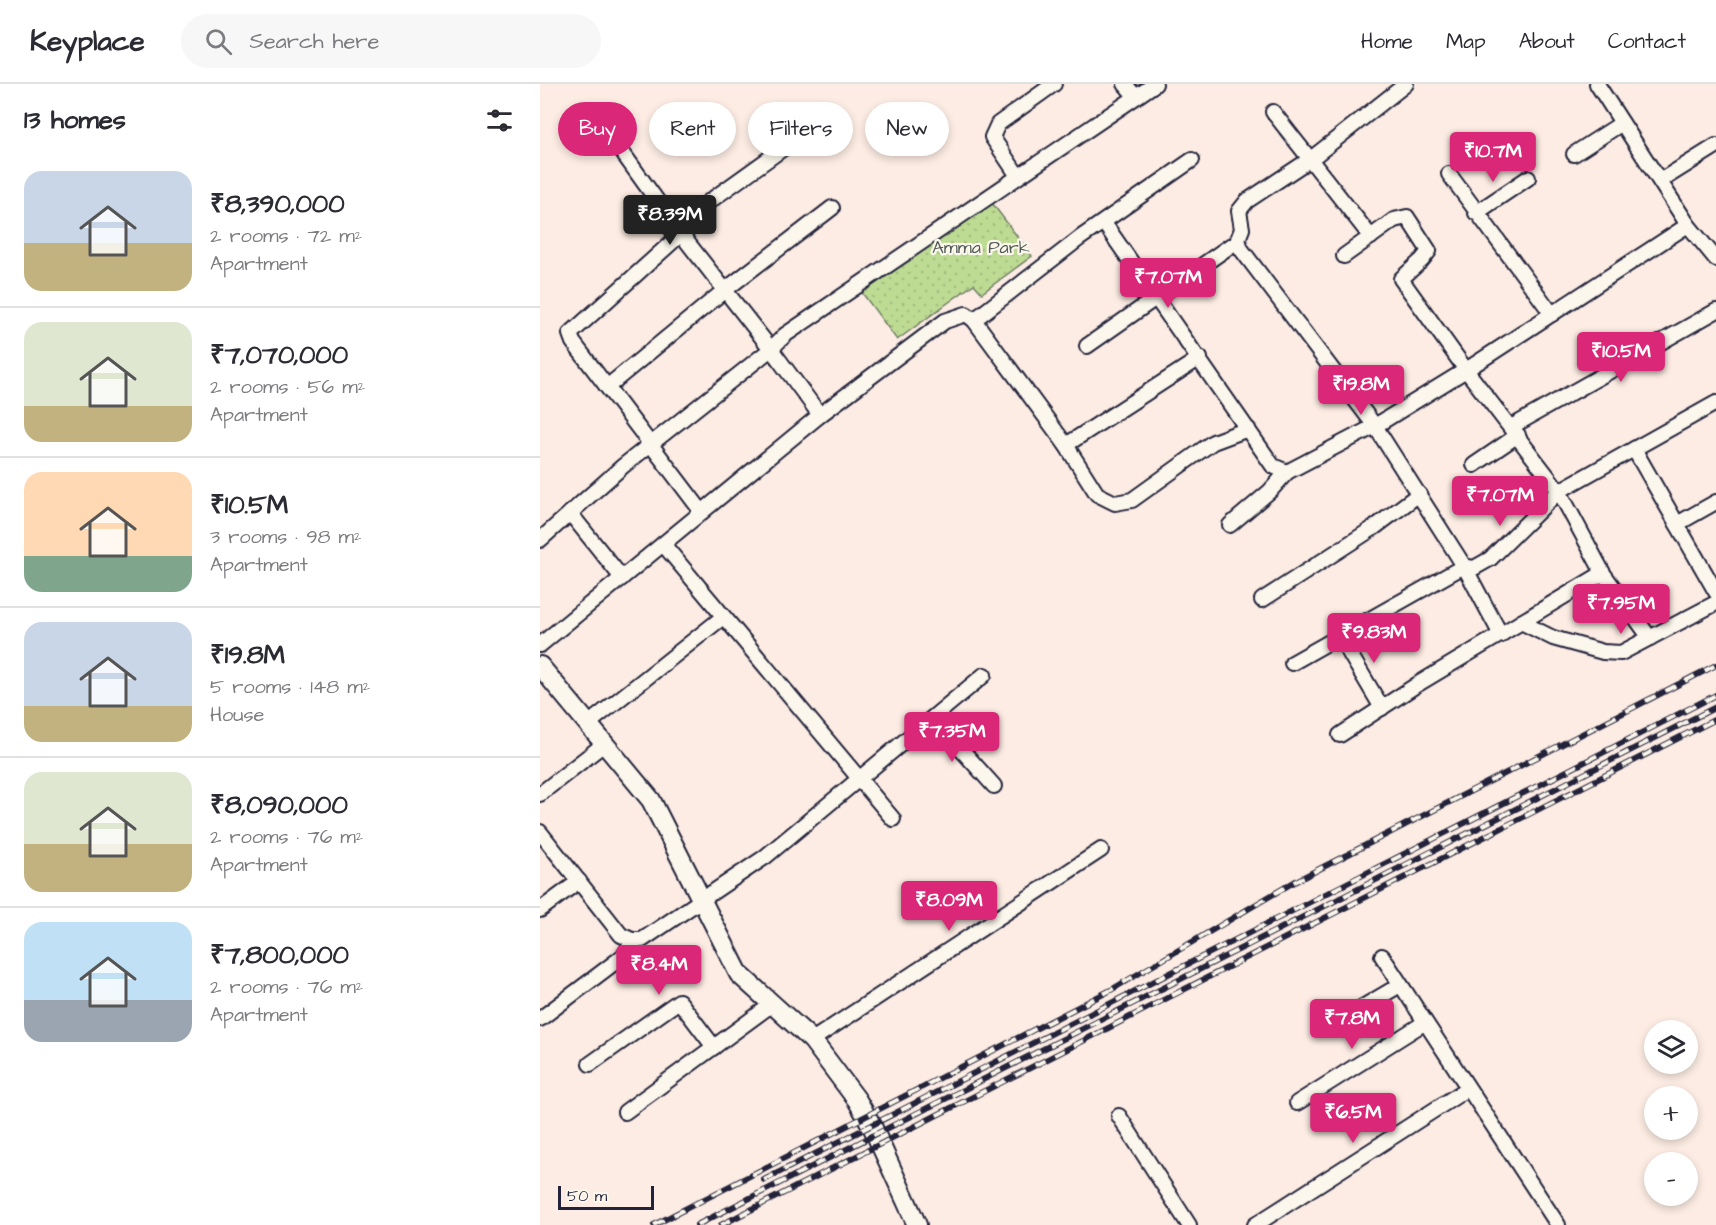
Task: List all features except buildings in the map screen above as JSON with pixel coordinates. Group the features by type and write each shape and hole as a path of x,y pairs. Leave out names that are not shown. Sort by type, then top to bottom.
{"street":[{"path":"1018,176 992,137 992,131 998,124 1054,84"},
{"path":"1125,84 1135,96"},
{"path":"540,540 650,444 771,349 785,335 1155,84"},
{"path":"1406,84 1312,158 1242,206 1239,211 1242,229 1238,239 1239,245 1375,426 1464,566 1501,635"},
{"path":"1597,84 1688,225 1714,253"},
{"path":"1273,111 1312,158 1371,237"},
{"path":"1574,154 1622,123"},
{"path":"1660,181 1716,146"},
{"path":"625,156 678,230 820,415"},
{"path":"702,512 573,342 570,334 678,230 775,156"},
{"path":"974,320 1080,238 1192,160"},
{"path":"1449,174 1552,314"},
{"path":"1476,213 1528,178"},
{"path":"607,387 725,290 832,208"},
{"path":"1344,256 1394,219 1407,217 1429,250 1422,260 1401,279 1466,370 1559,491 1603,573 1650,638"},
{"path":"1104,223 1273,466 1287,472"},
{"path":"1230,525 1270,491 1287,472 1375,426 1466,370 1688,225"},
{"path":"1088,346 1230,246"},
{"path":"1474,465 1515,431 1716,311"},
{"path":"540,645 820,415 945,321 966,314 974,320 1066,446 1097,494 1115,503 1132,500 1213,442 1248,429"},
{"path":"1066,446 1200,358"},
{"path":"1292,663 1464,566 1474,568 1490,559 1559,491 1716,403"},
{"path":"1634,449 1716,592"},
{"path":"1262,600 1375,527 1419,494"},
{"path":"1677,524 1716,502"},
{"path":"570,513 622,578"},
{"path":"663,544 893,819"},
{"path":"1340,735 1603,573"},
{"path":"1521,622 1553,638 1603,652 1621,653 1716,603"},
{"path":"588,724 723,617"},
{"path":"1340,637 1382,708"},
{"path":"540,666 651,800 739,974 812,1040 867,1116 917,1225"},
{"path":"540,832 621,935 632,940 642,940 765,857 984,675"},
{"path":"933,718 994,786"},
{"path":"540,794 604,744"},
{"path":"812,1040 1101,850"},
{"path":"540,910 579,881"},
{"path":"540,1019 626,954 632,940"},
{"path":"1382,956 1558,1225"},
{"path":"1344,1018 1400,985"},
{"path":"590,1064 679,1001 714,1047"},
{"path":"625,1112 771,1005"},
{"path":"1297,1103 1424,1023"},
{"path":"1255,1225 1467,1089"},
{"path":"1119,1116 1189,1225"}],"green space":[{"name":"Amma Park","path":"989,199 1032,256 982,293 974,284 897,340 860,290"}],"railway":[{"path":"654,1225 1111,990 1294,882 1716,665"},
{"path":"764,1180 1716,695"},
{"path":"697,1225 1716,707"},
{"path":"721,1225 1716,719"}]}
